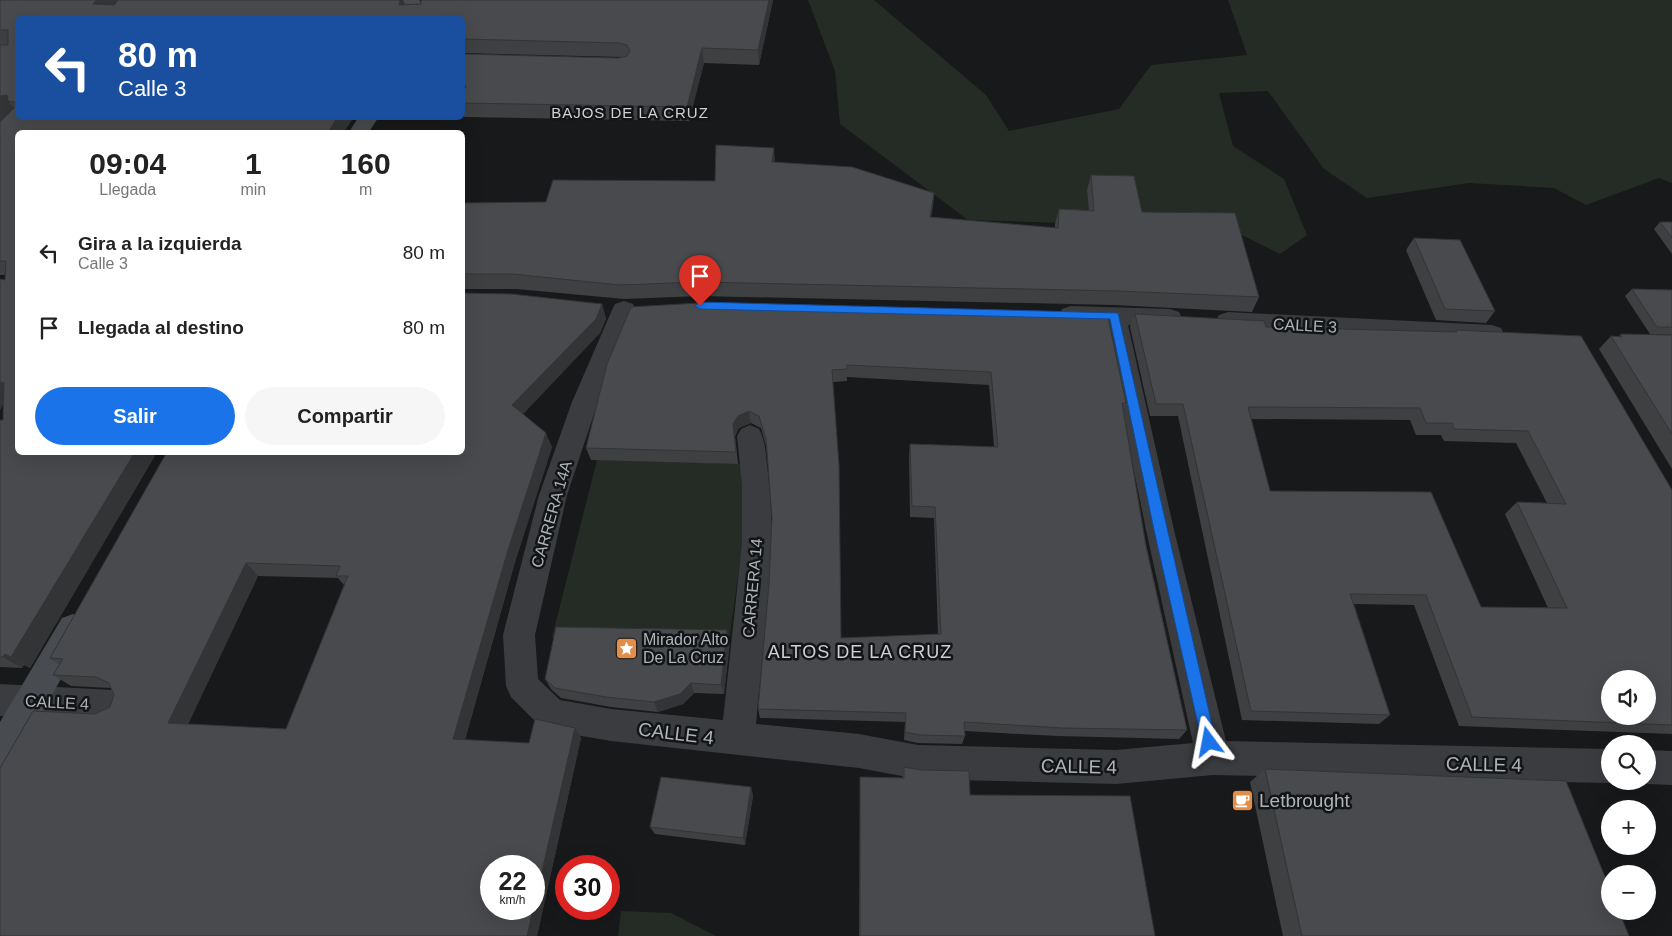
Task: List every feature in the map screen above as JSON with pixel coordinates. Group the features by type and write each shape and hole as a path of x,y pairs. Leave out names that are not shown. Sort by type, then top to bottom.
{"street":[{"name":"CARRERA 14A","path":"552,714 522,686 519,635 553,495 585,402 624,309"},
{"name":"CALLE 3","path":"1045,314 1518,335"},
{"path":"1114,316 1160,530 1213,758"},
{"name":"CARRERA 14","path":"738,740 757,543 756,485 750,436"},
{"path":"0,754 15,701 84,607"},
{"name":"CALLE 4","path":"15,701 113,706"},
{"name":"CALLE 4","path":"552,714 611,725 859,752 918,762 1116,767 1213,758 1601,766"},
{"path":"1656,767 1672,768"}],"shaded area":[{"path":"808,0 874,0 986,95 1009,131 1119,109 1151,65 1247,55 1228,0 1672,0 1672,183 1659,178 1586,205 1554,188 1469,183 1367,198 1324,169 1268,91 1219,93 1233,146 1284,179 1307,235 1280,254 1228,228 968,220 840,124 835,71"},
{"path":"597,460 748,464 743,541 725,670 712,640 552,637"},
{"path":"621,911 671,913 716,936 618,936"}],"building":[{"path":"0,0 96,0 93,4 114,5 118,0 400,0 399,5 421,4 421,0 769,0 758,50 702,48 687,107 465,103 465,54 619,58 627,56 630,51 627,45 619,43 465,39 465,15 15,15 15,102 8,101 7,95 0,96 0,45 8,45 8,30 0,30"},
{"path":"15,107 15,120 336,120 329,130 15,130 15,455 133,455 11,657 5,654 3,657 0,657 0,420 3,420 4,383 0,382 0,279 5,280 6,261 0,261 0,122"},
{"path":"716,145 774,148 772,162 852,167 934,193 930,217 1058,228 1059,209 1094,211 1091,175 1134,176 1142,212 1235,213 1259,297 1119,291 698,282 620,285 512,274 465,274 465,203 546,202 553,180 715,181"},
{"path":"1660,222 1672,222 1672,238"},
{"path":"1414,238 1460,240 1495,311 1445,309"},
{"path":"1632,289 1672,290 1672,327 1657,327"},
{"path":"465,293 511,294 602,304 596,319 512,405 546,433 508,550 453,739 529,743 535,719 575,728 545,858 545,855 480,855 480,920 531,920 527,936 0,936 0,768 33,711 95,714 110,707 114,695 109,683 96,677 53,675 63,659 50,658 165,455 465,455","holes":["246,563 340,566 336,576 348,576 286,729 168,723"]},
{"path":"698,303 1107,313 1126,403 1122,403 1146,546 1187,730 1062,728 964,722 965,736 920,735 905,732 906,713 758,709 769,584 772,518 766,439 759,416 749,411 738,416 733,424 736,452 586,448 607,364 631,307","holes":["847,365 991,372 998,447 910,444 912,506 935,507 941,634 841,638 839,465 832,370 847,369"]},
{"path":"1135,314 1264,321 1266,327 1457,332 1456,330 1581,336 1672,490 1672,725 1656,724 1656,670 1601,670 1601,722 1472,717 1426,595 1350,594 1390,715 1251,711 1183,404 1156,404","holes":["1248,407 1420,408 1426,423 1452,423 1454,429 1528,431 1566,504 1517,502 1567,608 1481,607 1431,492 1270,491"]},
{"path":"1621,334 1672,335 1672,434 1611,336 1622,337"},
{"path":"556,627 727,630 721,685 691,683 680,694 654,702 606,697 555,688 545,679"},
{"path":"904,767 921,770 969,771 970,795 1130,796 1155,936 860,936 860,777 904,778"},
{"path":"1265,769 1566,781 1601,867 1601,920 1623,920 1629,936 1302,936"},
{"path":"661,777 751,787 743,838 650,827"}],"place":[{"name":"Mirador Alto De La Cruz","path":"627,648"},
{"name":"Letbrought","path":"1243,800"}],"district":[{"name":"BAJOS DE LA CRUZ","path":"630,113"},
{"name":"ALTOS DE LA CRUZ","path":"860,652"}],"route":[{"path":"700,306 1114,316 1160,530 1209,742"}]}
